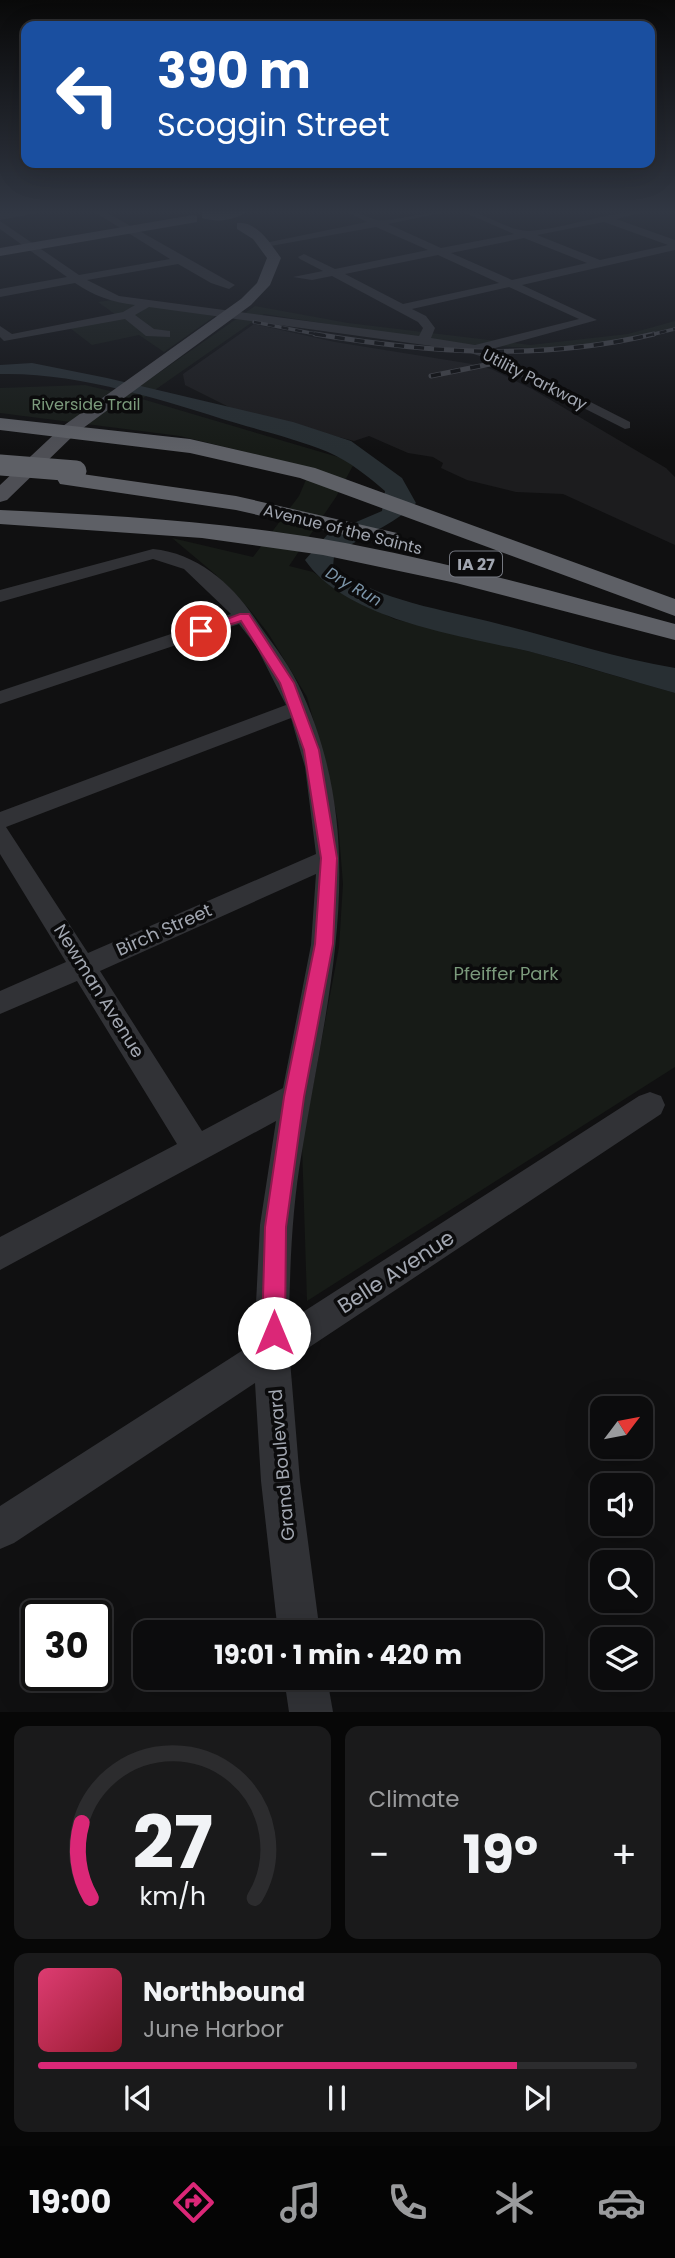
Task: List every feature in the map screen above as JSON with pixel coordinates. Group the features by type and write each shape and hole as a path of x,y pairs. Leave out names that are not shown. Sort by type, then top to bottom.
{"highway":[{"path":"0,424 69,430 213,450 307,473 675,608"},
{"name":"Avenue of the Saints","path":"0,465 277,506 440,541 675,614"},
{"name":"Avenue of the Saints","path":"0,473 72,475"},
{"name":"Avenue of the Saints","path":"277,506 444,554 675,633"},
{"path":"0,517 110,522 254,537 457,575 675,633"}],"main road":[{"path":"0,496 69,430 233,312 256,291"}],"street":[{"name":"Utility Parkway","path":"97,291 104,295 147,303 233,312 476,349 625,425"},
{"path":"368,291 422,319 429,328 424,339"},
{"path":"401,308 479,291"},
{"path":"476,349 591,320 526,291"},
{"path":"5,334 127,315 147,303"},
{"path":"127,315 150,333 165,334"},
{"name":"Grand Boulevard","path":"0,596 130,558 153,554 178,558 197,568 244,616 275,661 298,708 319,786 329,858 324,944 294,1097 276,1227 274,1353 279,1460 297,1620"},
{"path":"0,698 244,616"},
{"path":"0,821 298,708"},
{"name":"Newman Avenue","path":"0,834 197,1149"},
{"name":"Birch Street","path":"0,1003 329,858"},
{"path":"0,1254 294,1097"},
{"name":"Belle Avenue","path":"0,1529 274,1353 650,1105"},
{"path":"308,1690 311,1712"}],"shaded area":[{"path":"254,324 335,342 472,364 491,369 532,389 666,468 675,477 675,545 563,494 516,492 467,480 441,468 443,463 433,457 408,453 369,436 354,441 237,411 185,385 183,374"}],"green space":[{"path":"112,300 215,316 164,352 139,335 92,345 70,328 119,317 98,302"},
{"name":"Pfeiffer Park","path":"255,306 348,323 530,345 628,334 675,321 675,330 570,350 456,344 264,314 142,399 355,462 336,497 289,566 313,572 347,595 394,619 536,653 675,693 675,1067 307,1301 302,1145 339,947 343,884 338,822 307,697 268,633 249,609 215,574 172,538 253,557 299,496 311,468 180,436 0,413 0,388 85,385 127,395"}],"water":[{"name":"Dry Run","path":"32,363 293,422 351,441 402,478 416,503 397,518 334,556 333,567 371,589 413,603 609,654 675,668 675,693 535,653 410,623 349,598 324,581 305,560 328,534 382,511 385,491 365,475 344,460 317,448 149,397 60,378 0,374 0,365"}],"railway":[{"path":"254,322 320,335"},
{"path":"646,336 675,329"},
{"path":"315,334 320,335"},
{"path":"320,335 400,346 527,351 612,343 654,334"},
{"path":"320,335 326,336"},
{"path":"431,376 505,361"}],"route":[{"path":"201,631 244,616 261,638 287,683 311,750 329,858 324,944 294,1097 276,1227 274,1333"}],"park label":[{"name":"Riverside Trail","path":"86,404"}]}
